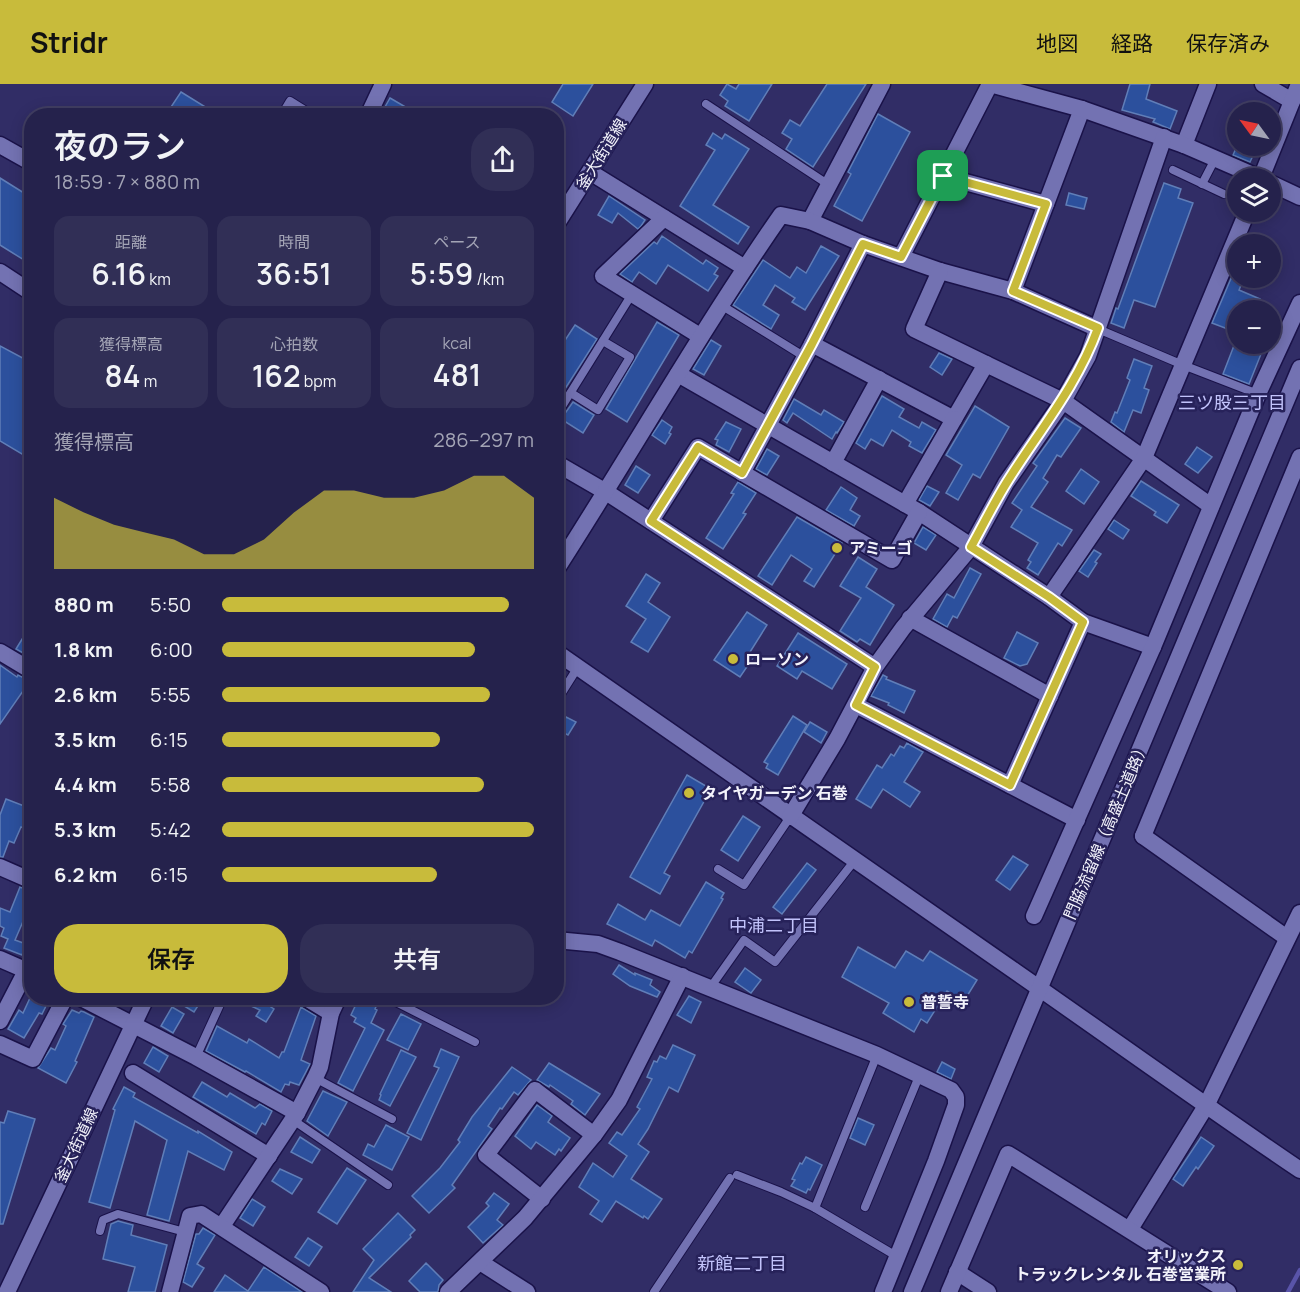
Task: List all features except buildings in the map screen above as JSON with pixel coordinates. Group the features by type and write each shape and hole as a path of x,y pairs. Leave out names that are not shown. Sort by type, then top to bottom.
{"street":[{"path":"372,108 383,84"},
{"name":"釜大街道線","path":"564,213 645,84"},
{"path":"810,221 882,84"},
{"path":"901,257 990,84 1031,88 1082,109 1164,137 1236,168"},
{"path":"1184,145 1208,84"},
{"path":"1263,84 1292,101"},
{"path":"1264,168 1299,84"},
{"path":"1013,291 1082,109"},
{"path":"790,817 856,705 875,667 910,618 971,547 1006,483 1063,401 1088,356 1164,137"},
{"path":"0,145 24,158"},
{"path":"590,172 745,268"},
{"path":"943,176 1046,204"},
{"path":"1281,188 1300,197"},
{"path":"564,558 700,336 781,215 810,221 863,244 940,271 1013,291 1098,328"},
{"path":"664,218 603,276 700,336"},
{"path":"1049,597 1144,458 1243,222"},
{"path":"742,473 863,244"},
{"path":"940,271 914,329 1063,401 1211,506"},
{"path":"0,272 24,288"},
{"path":"1034,916 1152,647 1258,394 1300,303"},
{"path":"808,350 879,379 954,418"},
{"path":"651,521 698,447 892,560 912,508 954,418 986,364"},
{"name":"門脇流留線（高盛土道路）","path":"912,1292 1300,368"},
{"path":"678,374 912,508 1049,597 1083,622 1152,647"},
{"path":"832,463 879,379"},
{"path":"1287,938 1143,836 1300,457"},
{"path":"564,468 606,492 875,667"},
{"path":"910,618 1050,696"},
{"path":"1010,785 1083,622"},
{"path":"0,652 24,666"},
{"path":"564,657 1300,1170"},
{"path":"856,705 1077,820"},
{"path":"0,867 24,878"},
{"path":"1130,1229 1206,1106 1300,913"},
{"path":"564,941 598,944 682,976 878,1055 951,1090 956,1097 956,1105 883,1292"},
{"path":"0,959 24,970"},
{"path":"448,1292 525,1218 594,1136 619,1100 682,976"},
{"path":"0,1021 24,980"},
{"path":"0,1044 33,1059 61,1005"},
{"path":"95,1005 196,1057 295,1117"},
{"name":"釜大街道線","path":"7,1292 142,1005"},
{"path":"222,1226 295,1117 315,1078 320,1067 334,1005"},
{"path":"133,1073 269,1156"},
{"path":"542,1199 486,1155 535,1090 594,1136"},
{"path":"949,1292 1008,1154 1228,1292"},
{"path":"172,1291 190,1216 201,1214 321,1292"},
{"path":"480,1262 527,1292"},
{"path":"957,1272 988,1292"}],"lane":[{"path":"286,108 290,101 301,108"},
{"path":"706,104 829,185"},
{"path":"1202,184 1215,159"},
{"path":"1173,170 1224,194"},
{"path":"564,404 632,294"},
{"path":"720,305 808,350"},
{"path":"1098,328 1258,394"},
{"path":"571,393 598,410 630,357 603,341"},
{"path":"564,689 578,667"},
{"path":"718,869 744,885 790,817"},
{"path":"710,988 744,940 775,962 855,860"},
{"path":"196,1057 220,1005"},
{"path":"402,1005 475,1042"},
{"path":"815,1208 878,1055"},
{"path":"865,1207 920,1074"},
{"path":"315,1078 392,1119"},
{"path":"295,1117 388,1185"},
{"path":"654,1292 733,1176 781,1192 815,1208 898,1257"},
{"path":"100,1231 104,1220 118,1214 186,1232"}],"waterway":[{"path":"1288,1292 1300,1270"}],"place":[{"name":"アミーゴ","path":"837,548"},
{"name":"ローソン","path":"733,659"},
{"name":"タイヤガーデン 石巻","path":"689,793"},
{"name":"普誓寺","path":"909,1002"},
{"name":"オリックス トラックレンタル 石巻営業所","path":"1238,1265"}],"district":[{"name":"三ツ股三丁目","path":"1232,403"},
{"name":"中浦二丁目","path":"774,926"},
{"name":"新館二丁目","path":"742,1264"}],"route":[{"path":"943,176 1046,204 1013,291 1098,328 1088,356 1063,401 1006,483 971,547 1049,597 1083,622 1010,785 856,705 875,667 651,521 698,447 742,473 863,244 901,257 943,176"}]}
